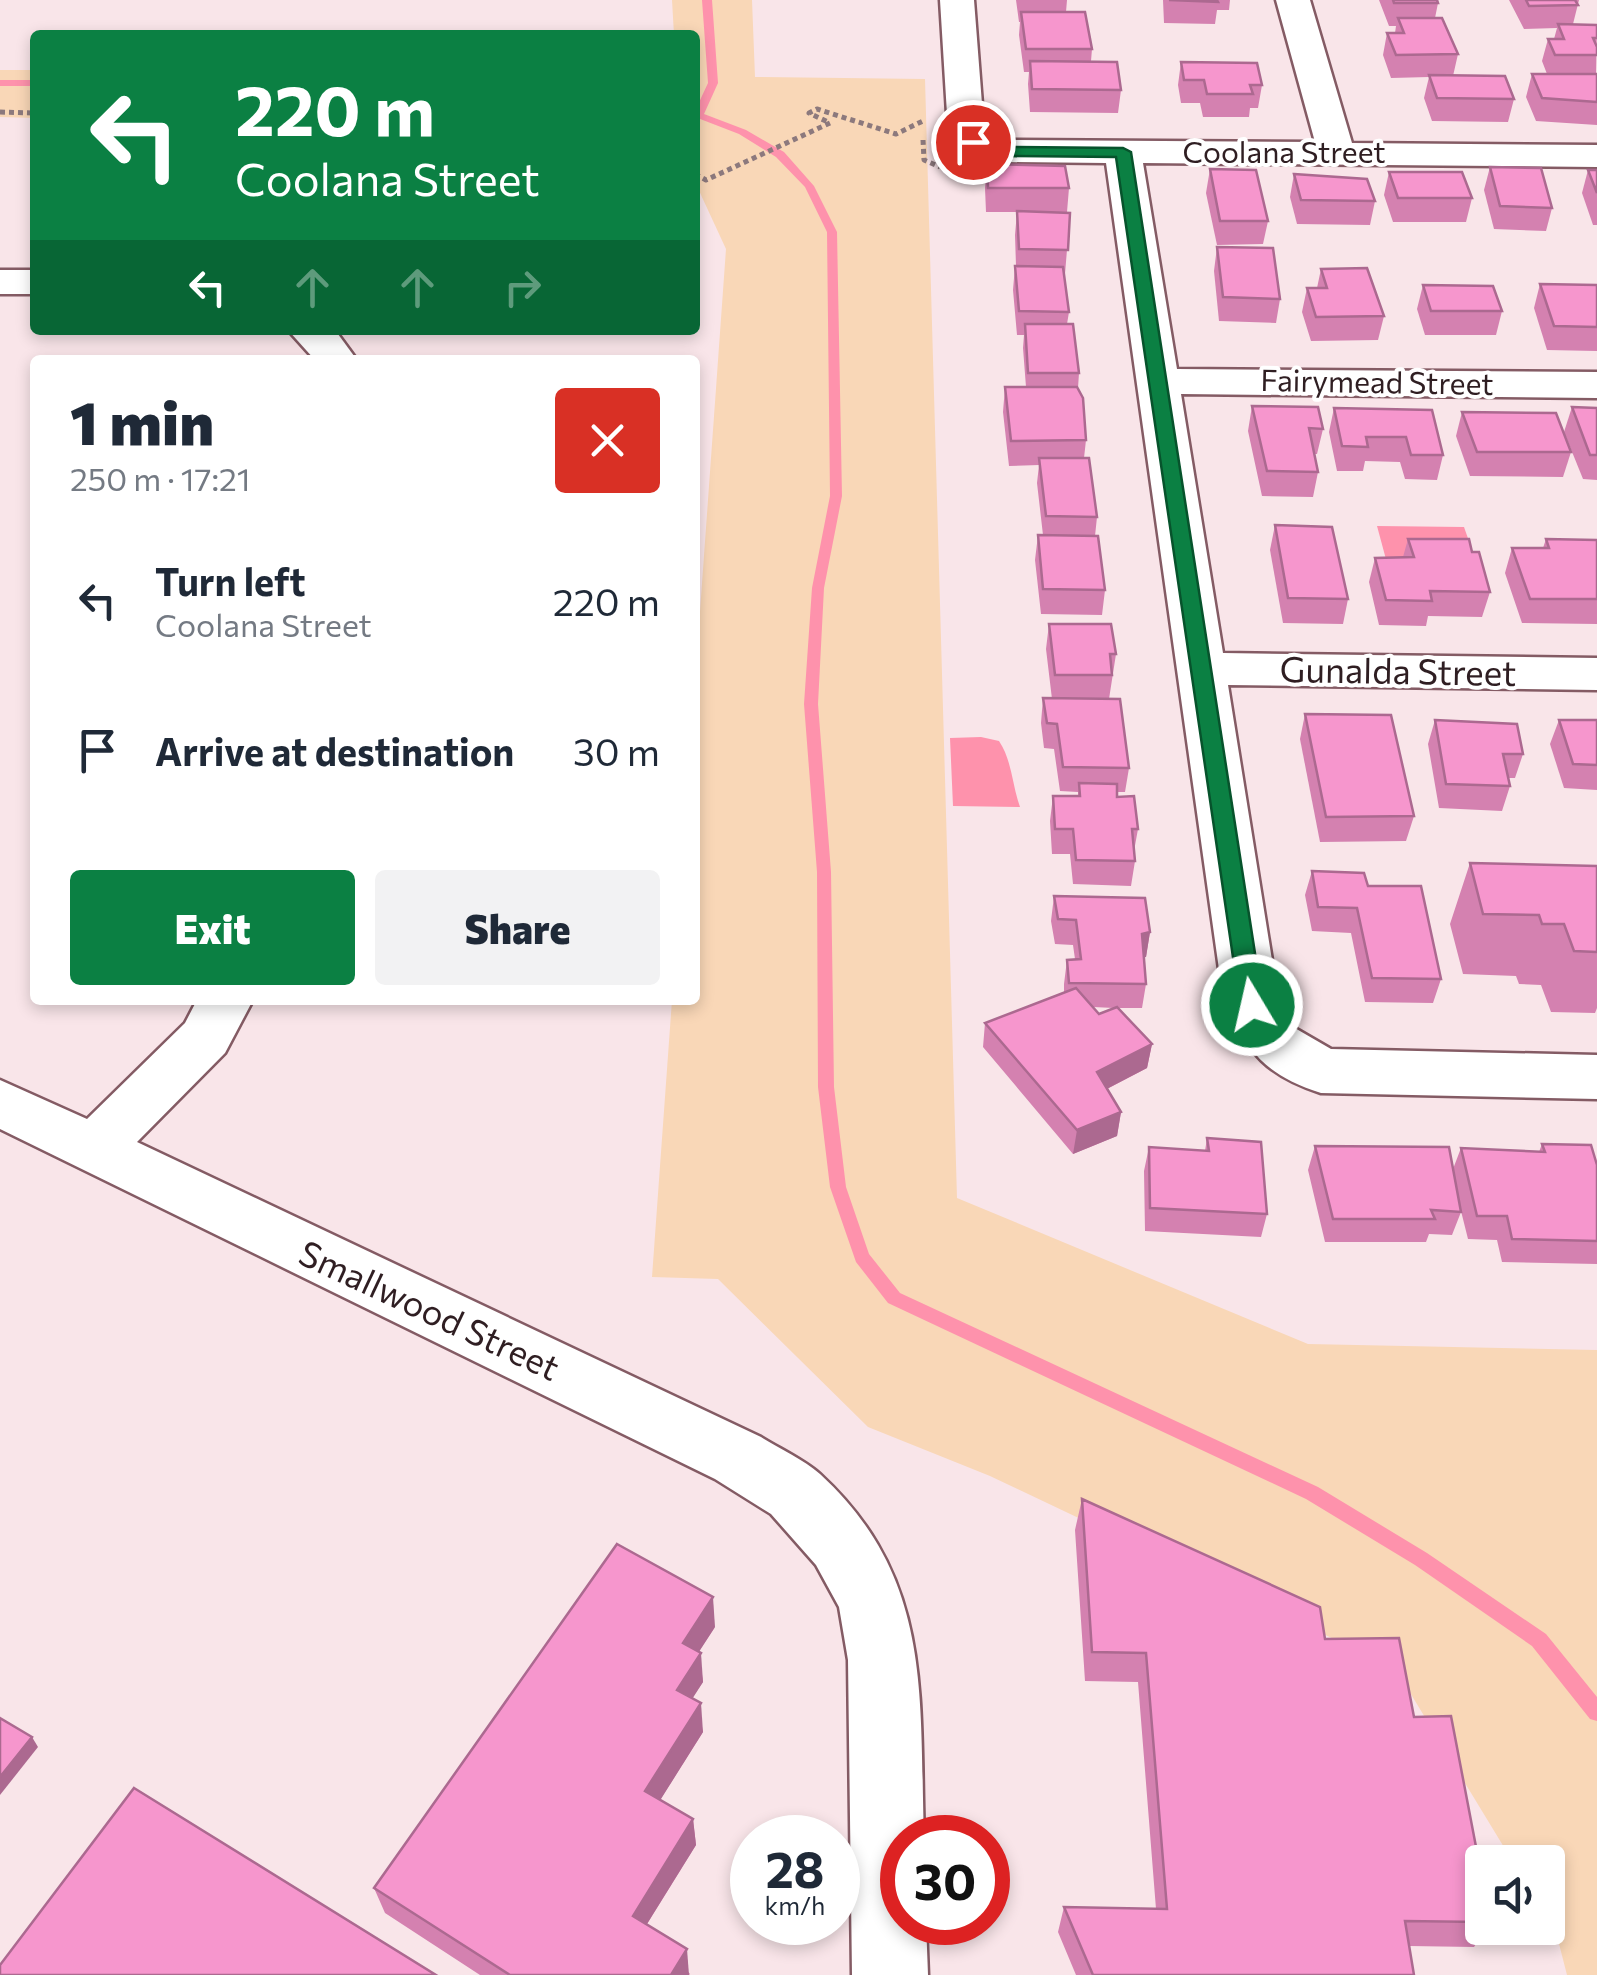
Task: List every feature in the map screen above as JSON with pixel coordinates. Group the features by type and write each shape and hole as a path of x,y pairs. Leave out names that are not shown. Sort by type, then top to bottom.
{"street":[{"path":"956,0 968,128"},
{"path":"1293,0 1336,153"},
{"name":"Coolana Street","path":"968,128 1004,151 1597,156"},
{"path":"1123,152 1252,1005 1273,1042 1321,1071 1597,1077"},
{"path":"0,282 30,282"},
{"name":"Fairymead Street","path":"1156,382 1597,386"},
{"name":"Gunalda Street","path":"1200,669 1597,674"},
{"path":"92,1151 206,1038 222,1005"},
{"name":"Smallwood Street","path":"0,1103 92,1151 738,1458 794,1493 840,1543 872,1601 883,1660 890,1975"}],"path":[{"path":"700,177 706,180 830,123 809,113 816,109 896,134 932,117 968,128"},
{"path":"0,112 30,113"}],"shaded area":[{"path":"672,0 752,0 755,77 925,79 957,1198 1308,1344 1597,1350 1597,1975 1567,1975 1559,1945 1565,1945 1565,1845 1503,1845 1395,1668 990,1476 868,1427 718,1279 652,1277 672,1005 700,1005 700,611 726,249 700,193 700,30 674,30"},
{"path":"0,70 30,70 30,118 0,117"},
{"path":"1377,526 1464,527 1477,564 1387,563"},
{"path":"950,738 999,741 1003,748 1020,807 953,806"}],"building":[{"path":"1393,0 1437,0 1438,3 1394,3"},
{"path":"1526,0 1575,0 1578,5 1529,6"},
{"path":"1021,12 1085,12 1092,49 1026,49"},
{"path":"1398,18 1442,18 1458,54 1396,55 1387,33 1404,33"},
{"path":"1558,24 1597,25 1597,38 1593,38 1597,55 1555,55 1548,39 1564,39"},
{"path":"1030,61 1117,62 1121,90 1032,89"},
{"path":"1181,62 1257,63 1262,85 1250,85 1253,94 1207,94 1204,80 1184,80"},
{"path":"1532,74 1597,74 1597,102 1542,98"},
{"path":"1429,75 1505,76 1514,99 1437,98"},
{"path":"987,164 1065,166 1069,188 988,188"},
{"path":"1490,167 1541,168 1552,208 1500,206"},
{"path":"1210,169 1256,170 1268,221 1220,221"},
{"path":"1588,170 1597,170 1597,193"},
{"path":"1389,172 1462,172 1472,198 1398,198"},
{"path":"1294,174 1367,179 1375,201 1301,200"},
{"path":"1017,211 1070,213 1068,250 1019,249"},
{"path":"1217,247 1273,248 1280,299 1223,297"},
{"path":"1015,266 1063,267 1069,312 1019,311"},
{"path":"1367,268 1384,316 1316,317 1307,288 1327,288 1321,269"},
{"path":"1540,284 1597,285 1597,327 1554,326"},
{"path":"1423,285 1493,286 1502,311 1431,311"},
{"path":"1025,324 1073,324 1079,373 1028,373"},
{"path":"1005,387 1077,387 1083,398 1086,440 1011,441"},
{"path":"1252,406 1318,407 1323,429 1309,428 1318,472 1267,471"},
{"path":"1572,407 1597,408 1597,455 1590,455"},
{"path":"1334,408 1432,410 1443,455 1411,455 1406,437 1366,437 1368,447 1342,446"},
{"path":"1462,412 1556,413 1571,452 1477,452"},
{"path":"1039,458 1089,458 1097,517 1046,516"},
{"path":"1275,525 1332,527 1348,599 1288,598"},
{"path":"1038,535 1098,536 1105,590 1043,589"},
{"path":"1408,539 1469,539 1472,552 1479,552 1490,592 1430,591 1432,601 1386,600 1375,558 1414,557"},
{"path":"1546,539 1597,540 1597,599 1530,599 1512,548 1549,548"},
{"path":"1049,624 1111,624 1116,654 1110,654 1112,675 1055,675"},
{"path":"1043,698 1120,699 1129,768 1063,767 1057,724 1047,723"},
{"path":"1305,714 1391,715 1414,816 1326,817"},
{"path":"1435,720 1517,724 1523,754 1503,754 1510,786 1446,784"},
{"path":"1559,720 1597,720 1597,765 1573,764"},
{"path":"1079,783 1117,784 1117,797 1134,796 1138,829 1132,829 1135,861 1076,860 1073,829 1055,829 1053,796 1080,796"},
{"path":"1470,863 1597,866 1597,952 1574,951 1564,924 1542,924 1539,915 1483,914"},
{"path":"1312,871 1364,873 1368,886 1421,886 1441,979 1372,978 1357,908 1318,907"},
{"path":"1054,896 1145,898 1150,932 1142,934 1146,984 1069,983 1067,960 1081,959 1076,920 1058,919"},
{"path":"1076,988 1099,1014 1117,1007 1152,1044 1097,1072 1121,1112 1077,1130 985,1023"},
{"path":"1207,1138 1261,1142 1267,1214 1150,1208 1149,1147 1209,1151"},
{"path":"1542,1144 1591,1145 1597,1165 1597,1241 1512,1239 1507,1216 1477,1216 1461,1148 1545,1152"},
{"path":"1315,1146 1449,1147 1461,1212 1431,1210 1435,1219 1333,1219"},
{"path":"1082,1499 1320,1607 1325,1639 1399,1638 1414,1717 1451,1716 1476,1845 1465,1845 1465,1922 1405,1921 1414,1975 1093,1975 1064,1907 1167,1909 1146,1653 1092,1652"},
{"path":"617,1544 713,1597 683,1643 701,1653 677,1690 701,1703 645,1791 693,1819 633,1916 687,1949 671,1975 510,1975 374,1888"},
{"path":"0,1718 32,1737 0,1777"},
{"path":"134,1788 436,1975 0,1975 0,1965"}],"waterway":[{"path":"700,111 713,83 707,0"},
{"path":"0,83 30,83"},
{"path":"700,116 762,142 796,169 832,232 836,496 818,588 811,704 824,872 826,1087 838,1187 862,1257 894,1298 1312,1493 1421,1559 1539,1640 1597,1712"}],"route":[{"path":"973,142 1004,151 1123,152 1252,1005"}]}
